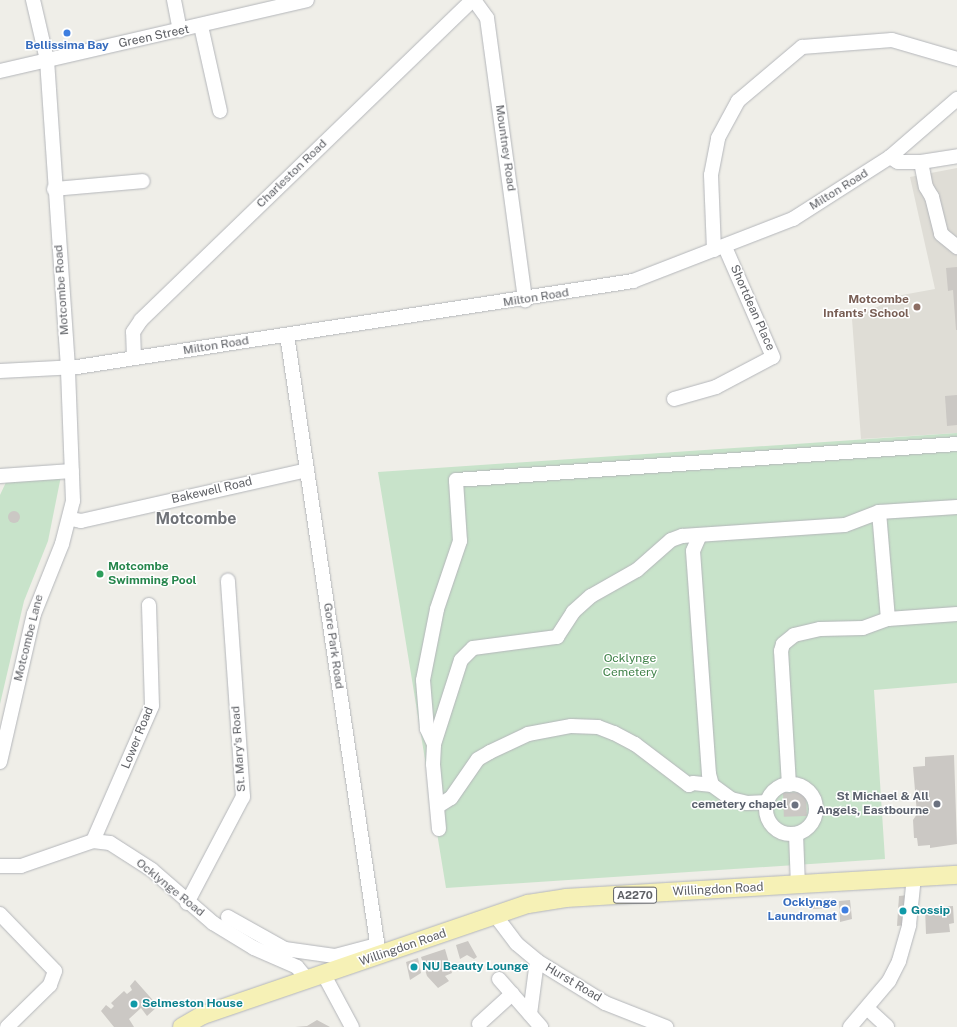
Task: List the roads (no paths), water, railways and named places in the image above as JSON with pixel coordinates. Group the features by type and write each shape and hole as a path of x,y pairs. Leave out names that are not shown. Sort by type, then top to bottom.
{"main road":[{"name":"Willingdon Road","path":"324,975 378,950 528,904 566,898 957,875"},
{"name":"A2270","path":"182,1027 203,1015 306,979 324,975"}],"street":[{"name":"Motcombe Road","path":"33,0 47,60 54,189 68,368 72,471 71,519"},
{"path":"174,0 180,30"},
{"name":"Green Street","path":"0,71 201,26 306,0"},
{"name":"Mountney Road","path":"473,0 487,18 525,300"},
{"name":"Charleston Road","path":"134,358 133,332 141,320 473,0"},
{"path":"201,26 220,111"},
{"path":"719,249 711,175 718,138 738,100 802,47 892,40 957,59"},
{"name":"Milton Road","path":"0,371 68,368 525,300 633,281 719,249 793,219 890,157 957,99"},
{"path":"890,157 898,162 921,162 957,156"},
{"path":"921,162 926,187 932,197 941,234 957,247"},
{"path":"54,189 143,181"},
{"name":"Shortdean Place","path":"674,399 716,387 773,357 719,249"},
{"name":"Gore Park Road","path":"287,335 378,950"},
{"path":"434,744 428,729 423,680 437,609 460,542 456,480 957,444"},
{"name":"Bakewell Road","path":"71,519 81,521 307,470"},
{"path":"0,476 72,471"},
{"path":"439,829 433,764 434,744 461,660 466,654 481,646 557,637 573,612 591,596 637,570 671,540 700,535 845,525 879,512 957,507"},
{"path":"879,512 888,619"},
{"name":"Motcombe Lane","path":"0,762 34,614 71,519"},
{"path":"700,535 694,551 708,774 712,785"},
{"name":"St. Mary's Road","path":"187,902 243,798 228,581"},
{"name":"Lower Road","path":"93,841 152,706 149,605"},
{"path":"788,785 781,651 783,644 794,635 820,629 863,628 888,619 957,614"},
{"path":"438,806 451,798 478,759 528,734 571,726 598,727 614,733 635,744 681,781 689,785 693,783 712,785 731,799 752,803 768,802"},
{"path":"788,785 805,788 815,802 814,818 807,829 796,834 780,832 774,827 767,813 768,802 774,791 788,785"},
{"path":"796,834 798,885"},
{"name":"Ocklynge Road","path":"0,866 21,866 93,841 110,843 152,870 187,902 254,948 297,967 306,979"},
{"path":"850,1027 868,1009 889,981 899,961 910,918 914,877"},
{"path":"0,914 55,971 50,985 7,1027"},
{"name":"Hurst Road","path":"495,915 517,944 537,961 605,1003 666,1027"},
{"path":"228,917 285,949 334,956 378,950"},
{"path":"530,1014 537,961"},
{"path":"324,975 352,1027"},
{"path":"499,979 541,1027"},
{"path":"479,1024 512,994"},
{"path":"868,1009 887,1027"}],"place":[{"name":"Bellissima Bay","path":"67,33"},
{"name":"Motcombe Infants' School","path":"917,307"},
{"name":"Motcombe Swimming Pool","path":"100,574"},
{"name":"St Michael & All Angels, Eastbourne","path":"937,804"},
{"name":"cemetery chapel","path":"795,805"},
{"name":"Ocklynge Laundromat","path":"845,910"},
{"name":"Gossip","path":"903,911"},
{"name":"NU Beauty Lounge","path":"414,967"},
{"name":"Selmeston House","path":"134,1004"}],"district":[{"name":"Motcombe","path":"196,519"}],"park label":[{"name":"Ocklynge Cemetery","path":"630,666"}]}
